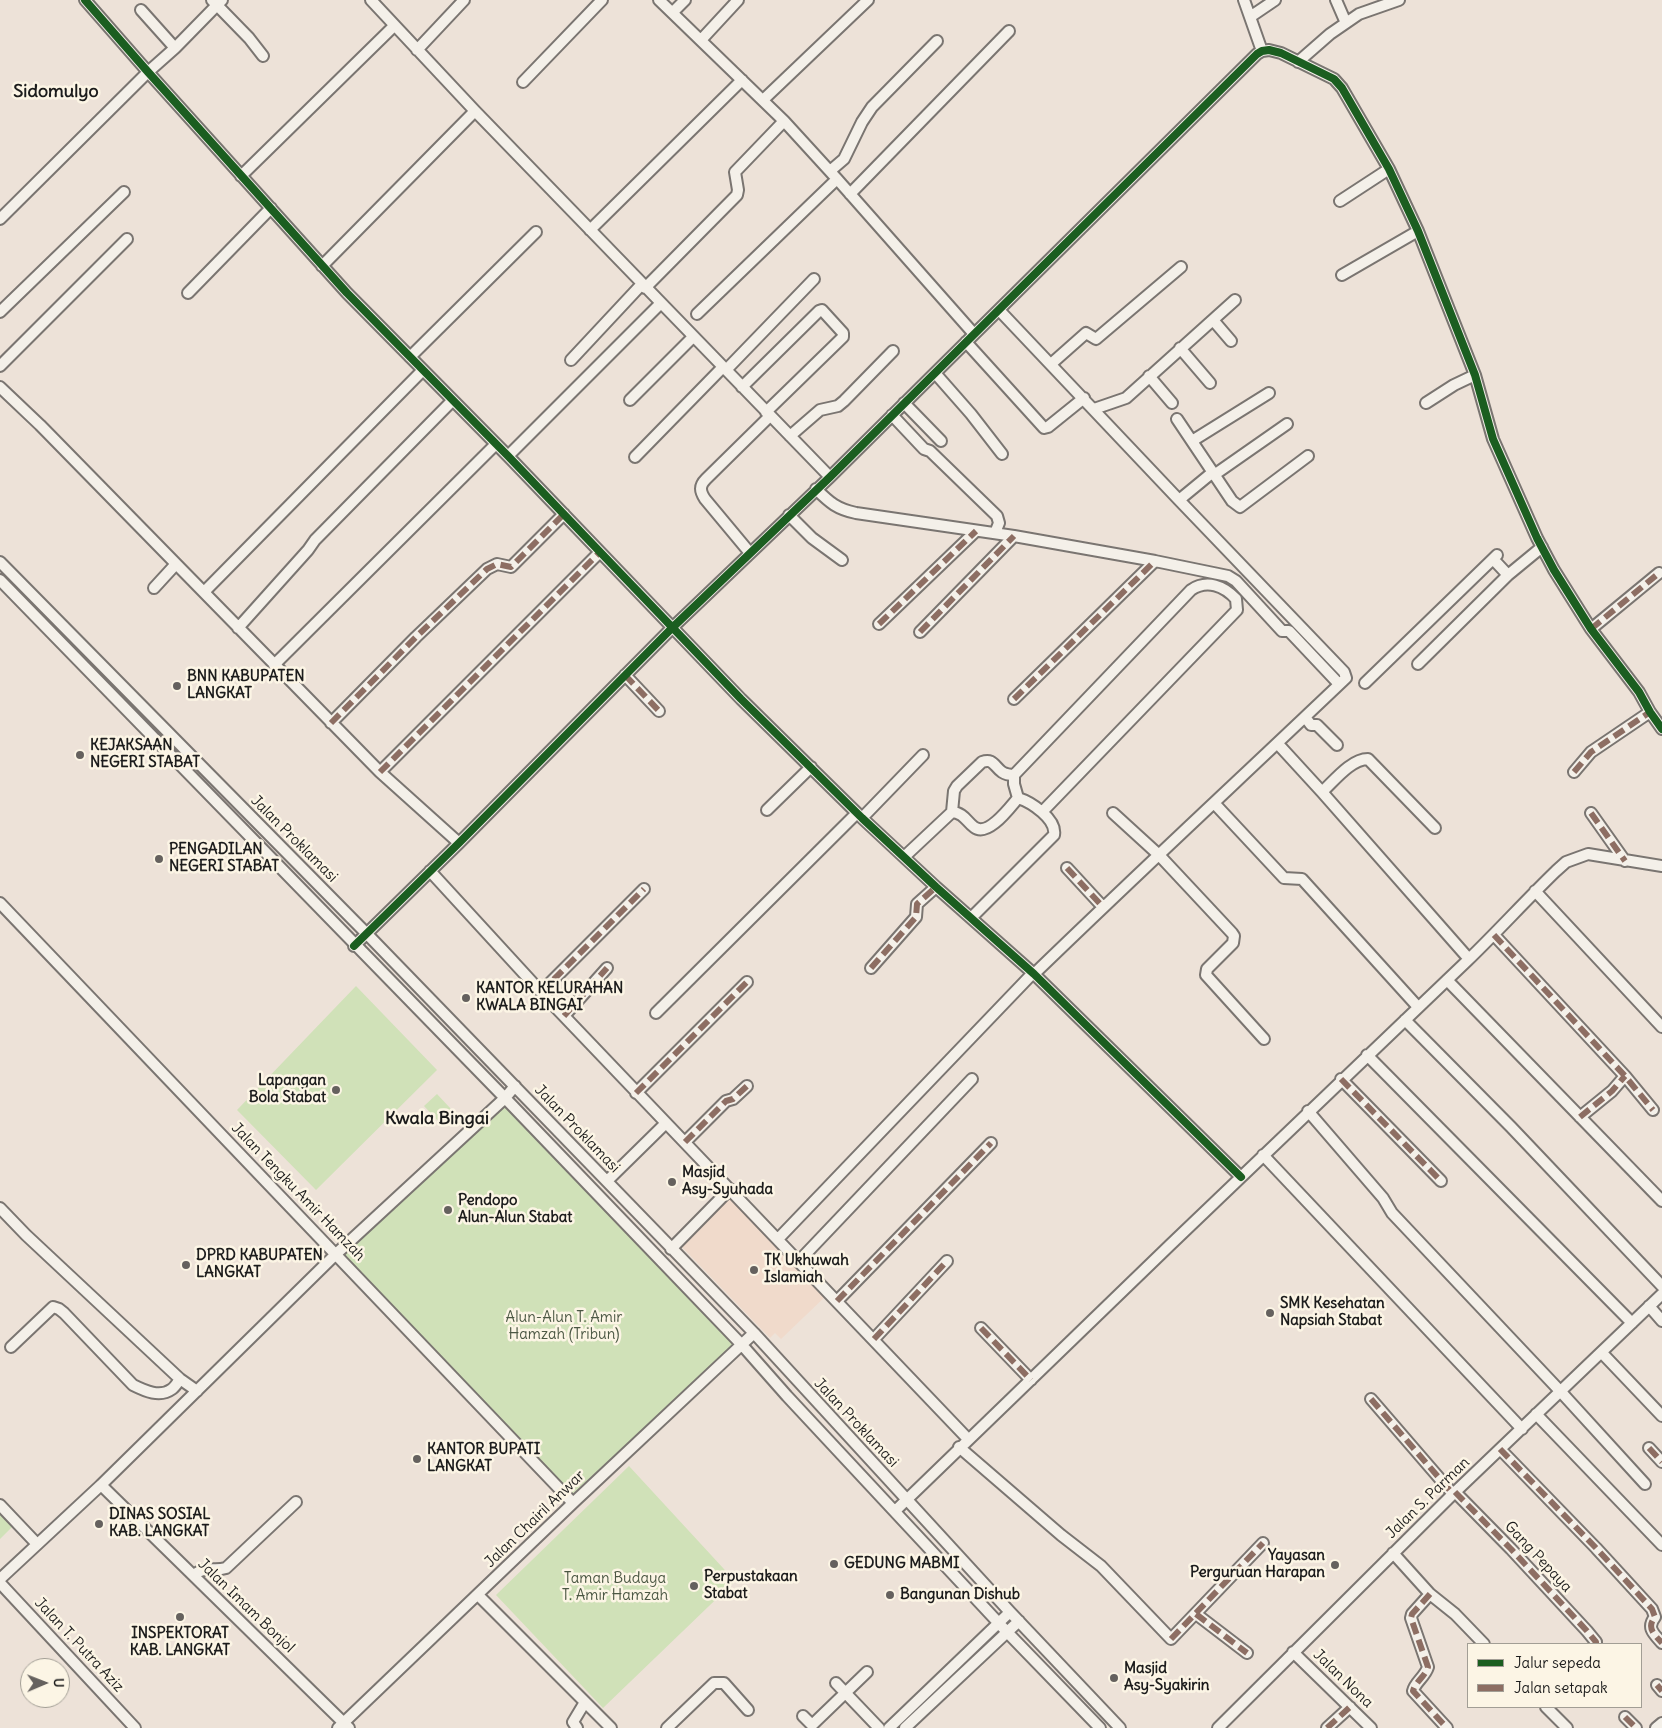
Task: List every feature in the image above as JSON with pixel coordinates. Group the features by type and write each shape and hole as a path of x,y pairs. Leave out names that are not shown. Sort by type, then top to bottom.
{"street":[{"path":"85,0 322,266 452,401 508,456 741,699 904,857 1034,974 1241,1177"},
{"path":"370,0 590,230 656,308 721,371 742,387 830,477"},
{"path":"417,50 464,0"},
{"path":"523,82 602,0"},
{"path":"660,0 784,120 834,175 1044,428 1048,427 1084,398"},
{"path":"673,12 685,0"},
{"path":"701,40 738,0"},
{"path":"763,100 868,0"},
{"path":"1244,0 1262,51"},
{"path":"1250,17 1275,0"},
{"path":"1336,0 1346,23"},
{"path":"1298,62 1346,23 1365,11 1398,0"},
{"path":"0,219 148,72 175,48 217,2 263,56"},
{"path":"141,10 175,48"},
{"path":"241,176 394,26"},
{"path":"850,194 1009,31"},
{"path":"697,314 834,175 872,107 937,41"},
{"path":"354,946 672,628 788,515 830,477 1262,51 1269,50 1281,53 1334,79 1342,88 1389,169 1418,231 1475,375 1493,439 1542,547 1591,630 1639,692 1662,729"},
{"path":"590,230 742,80"},
{"path":"322,266 475,111"},
{"path":"571,360 640,288 737,194 738,190 734,172 784,120"},
{"path":"1340,201 1389,169"},
{"path":"0,312 124,192"},
{"path":"188,293 271,208"},
{"path":"1342,275 1418,231"},
{"path":"410,357 536,232"},
{"path":"0,366 127,238"},
{"path":"1052,364 1086,333 1096,339 1181,266"},
{"path":"635,457 814,279"},
{"path":"1094,410 1126,398 1235,300"},
{"path":"508,456 656,308"},
{"path":"742,387 819,311 822,310 843,333 843,337 702,483 700,488 705,499 750,553"},
{"path":"778,1239 1034,974 1342,682 1344,672 999,310"},
{"path":"1213,320 1231,341"},
{"path":"630,400 689,341"},
{"path":"1180,348 1210,383"},
{"path":"790,436 820,410 838,406 844,402 893,351"},
{"path":"204,592 423,370"},
{"path":"934,373 971,414 1002,454"},
{"path":"1426,402 1475,375"},
{"path":"1150,376 1172,403"},
{"path":"0,387 380,772 459,843"},
{"path":"1192,441 1268,393"},
{"path":"238,628 315,540 452,401"},
{"path":"904,403 941,441"},
{"path":"892,415 924,449 930,451 997,516 997,529"},
{"path":"1177,419 1232,501 1240,507 1308,456"},
{"path":"1179,500 1214,473 1287,424"},
{"path":"274,664 496,444"},
{"path":"816,489 830,503 841,510 976,531 997,529 1014,536 1228,576 1236,581 1282,630 1289,630 1342,682"},
{"path":"331,723 488,569 497,564 511,567 564,514"},
{"path":"788,515 812,538 842,560"},
{"path":"879,624 976,531"},
{"path":"920,632 1014,536"},
{"path":"1418,664 1508,575 1542,547"},
{"path":"380,772 600,552"},
{"path":"1365,683 1495,557 1508,575"},
{"path":"1014,699 1155,561"},
{"name":"Jalan Proklamasi","path":"0,562 366,933 754,1333 1018,1621 1120,1728"},
{"path":"154,588 176,564"},
{"path":"1591,630 1659,573"},
{"name":"Jalan Proklamasi","path":"0,580 354,946 505,1098 742,1345 999,1624 1100,1728"},
{"path":"1018,798 1014,776 1191,590 1197,586 1213,585 1221,587 1236,599 1237,610 1042,812"},
{"path":"625,675 659,711"},
{"path":"1574,772 1591,752 1650,712"},
{"path":"143,728 152,717"},
{"path":"1305,717 1311,724 1317,725 1337,745"},
{"path":"1278,744 1469,959"},
{"path":"656,1014 923,755"},
{"path":"1322,792 1354,764 1360,760 1368,759 1435,828"},
{"path":"904,857 952,812 954,791 982,762 992,761 1002,772 1014,776"},
{"path":"768,810 811,767"},
{"path":"952,812 961,814 974,827 983,829 993,825 1018,798"},
{"path":"971,918 1054,835 1053,826 1042,812 1033,804 1018,798"},
{"path":"1214,802 1284,878 1302,879 1418,1007"},
{"path":"1113,813 1159,854 1234,936 1233,944 1207,969 1206,975 1264,1039"},
{"path":"1592,813 1625,861"},
{"path":"895,1511 1341,1079 1494,935 1535,891 1566,862 1588,854 1662,866"},
{"path":"1067,868 1103,907"},
{"path":"430,871 636,1093 968,1439"},
{"path":"871,968 916,917 918,904 936,887"},
{"path":"541,992 644,889"},
{"path":"1535,891 1662,1027"},
{"name":"Jalan Tengku Amir Hamzah","path":"0,903 572,1503"},
{"path":"1494,935 1625,1076 1653,1110"},
{"path":"564,1016 607,968"},
{"path":"1447,980 1662,1201"},
{"path":"636,1093 747,982"},
{"path":"1405,1020 1511,1127 1662,1286"},
{"path":"1367,1055 1632,1323"},
{"path":"1580,1117 1612,1091 1625,1076"},
{"path":"799,1261 972,1079"},
{"path":"1341,1079 1441,1181"},
{"path":"0,1579 101,1484 336,1254 505,1098 515,1086"},
{"path":"685,1142 726,1101 733,1099 747,1086"},
{"path":"1308,1111 1384,1198 1392,1213 1644,1484"},
{"path":"607,1181 666,1123"},
{"path":"837,1301 991,1143"},
{"path":"1263,1155 1522,1429"},
{"path":"672,1249 730,1189"},
{"path":"0,1208 26,1235 180,1380 197,1391"},
{"path":"874,1339 946,1261"},
{"name":"Jalan S. Parman","path":"1218,1728 1454,1493 1662,1294"},
{"path":"1649,1306 1662,1321"},
{"path":"11,1347 53,1307 64,1313 134,1385 146,1392 158,1394 172,1390 180,1380"},
{"path":"982,1328 1031,1380"},
{"name":"Jalan Chairil Anwar","path":"344,1726 572,1503 754,1333"},
{"path":"1602,1352 1662,1416"},
{"name":"Gang Pepaya","path":"1371,1399 1454,1493 1511,1549 1596,1643"},
{"path":"1536,1414 1662,1545"},
{"path":"960,1447 1061,1535 1101,1566 1171,1639 1263,1542"},
{"path":"1649,1448 1662,1462"},
{"path":"1500,1449 1596,1548 1652,1610 1655,1617 1650,1622 1651,1630 1662,1643"},
{"name":"Jalan Imam Bonjol","path":"101,1484 344,1726"},
{"path":"193,1575 208,1568 220,1570 226,1568 296,1502"},
{"path":"0,1505 37,1544"},
{"path":"1393,1553 1430,1594 1455,1614 1483,1643"},
{"name":"Jalan T. Putra Aziz","path":"0,1583 135,1728"},
{"path":"1430,1594 1412,1614 1411,1618 1428,1667 1427,1672 1414,1687 1413,1691 1447,1728"},
{"path":"478,1595 610,1728"},
{"path":"889,1728 1010,1612"},
{"path":"1196,1614 1247,1653"},
{"path":"905,1728 1018,1621"},
{"name":"Jalan Nona","path":"1293,1652 1371,1728"},
{"path":"803,1716 812,1726 816,1726 867,1672"},
{"path":"666,1728 714,1683 724,1683 748,1710"},
{"path":"836,1683 879,1728"},
{"path":"577,1728 573,1722 585,1702"},
{"path":"1327,1728 1350,1707"},
{"path":"1547,1708 1567,1728"},
{"path":"1625,1717 1636,1728"},
{"path":"1656,1728 1662,1723"}],"shaded area":[{"name":"TK Ukhuwah Islamiah","path":"732,1195 828,1294 781,1339 775,1333 770,1338 681,1246"}],"green space":[{"name":"Lapangan Bola Stabat","path":"356,986 437,1070 316,1190 237,1110"},
{"path":"437,1094 451,1109 438,1121 424,1106"},
{"name":"Alun-Alun T. Amir Hamzah (Tribun)","path":"505,1101 738,1342 569,1497 339,1255"},
{"name":"Taman Budaya T. Amir Hamzah","path":"629,1466 735,1581 603,1708 496,1595"},
{"path":"0,1509 15,1524 0,1539"}],"marked path":[{"path":"331,723 487,569 497,564 511,567 564,514"},
{"path":"879,624 976,531"},
{"path":"920,632 1014,536"},
{"path":"380,772 600,552"},
{"path":"1014,699 1155,561"},
{"path":"1591,629 1659,573"},
{"path":"625,675 659,711"},
{"path":"1574,772 1591,752 1650,712"},
{"path":"1591,813 1625,861"},
{"path":"1067,868 1103,907"},
{"path":"871,968 916,917 917,904 936,887"},
{"path":"541,992 644,889"},
{"path":"1494,935 1625,1076 1653,1110"},
{"path":"564,1016 607,968"},
{"path":"636,1093 747,982"},
{"path":"1580,1117 1612,1091 1625,1076"},
{"path":"1341,1079 1441,1181"},
{"path":"685,1142 726,1101 733,1099 747,1086"},
{"path":"837,1301 991,1143"},
{"path":"874,1339 947,1261"},
{"path":"981,1328 1031,1380"},
{"path":"1371,1399 1453,1494"},
{"path":"1649,1448 1662,1462"},
{"path":"1500,1449 1652,1609 1655,1617 1651,1628 1662,1643"},
{"path":"1455,1492 1511,1549 1596,1643"},
{"path":"1171,1639 1263,1543"},
{"path":"1430,1594 1412,1614 1411,1618 1428,1667 1413,1691 1447,1728"},
{"path":"1196,1614 1247,1653"},
{"path":"1657,1685 1662,1691"},
{"path":"1327,1728 1350,1707"},
{"path":"1625,1717 1636,1728"}],"cycle path":[{"path":"85,0 347,293 508,456 741,699 862,818 1034,974 1241,1177"},
{"path":"354,946 672,628 830,477 1262,51 1269,50 1281,53 1334,79 1342,88 1389,169 1418,231 1475,375 1493,439 1537,538 1554,570 1591,629 1639,692 1662,729"}],"place":[{"name":"BNN KABUPATEN LANGKAT","path":"177,686"},
{"name":"KEJAKSAAN NEGERI STABAT","path":"80,755"},
{"name":"PENGADILAN NEGERI STABAT","path":"159,859"},
{"name":"KANTOR KELURAHAN KWALA BINGAI","path":"466,998"},
{"name":"Lapangan Bola Stabat","path":"336,1090"},
{"name":"Masjid Asy-Syuhada","path":"672,1182"},
{"name":"Pendopo Alun-Alun Stabat","path":"448,1210"},
{"name":"DPRD KABUPATEN LANGKAT","path":"186,1265"},
{"name":"TK Ukhuwah Islamiah","path":"754,1270"},
{"name":"SMK Kesehatan Napsiah Stabat","path":"1270,1313"},
{"name":"KANTOR BUPATI LANGKAT","path":"417,1459"},
{"name":"DINAS SOSIAL KAB. LANGKAT","path":"99,1524"},
{"name":"GEDUNG MABMI","path":"834,1564"},
{"name":"Yayasan Perguruan Harapan","path":"1335,1565"},
{"name":"Perpustakaan Stabat","path":"694,1586"},
{"name":"Bangunan Dishub","path":"890,1595"},
{"name":"INSPEKTORAT KAB. LANGKAT","path":"180,1617"},
{"name":"Masjid Asy-Syakirin","path":"1114,1678"}],"district":[{"name":"Sidomulyo","path":"56,92"},
{"name":"Kwala Bingai","path":"437,1119"}]}
